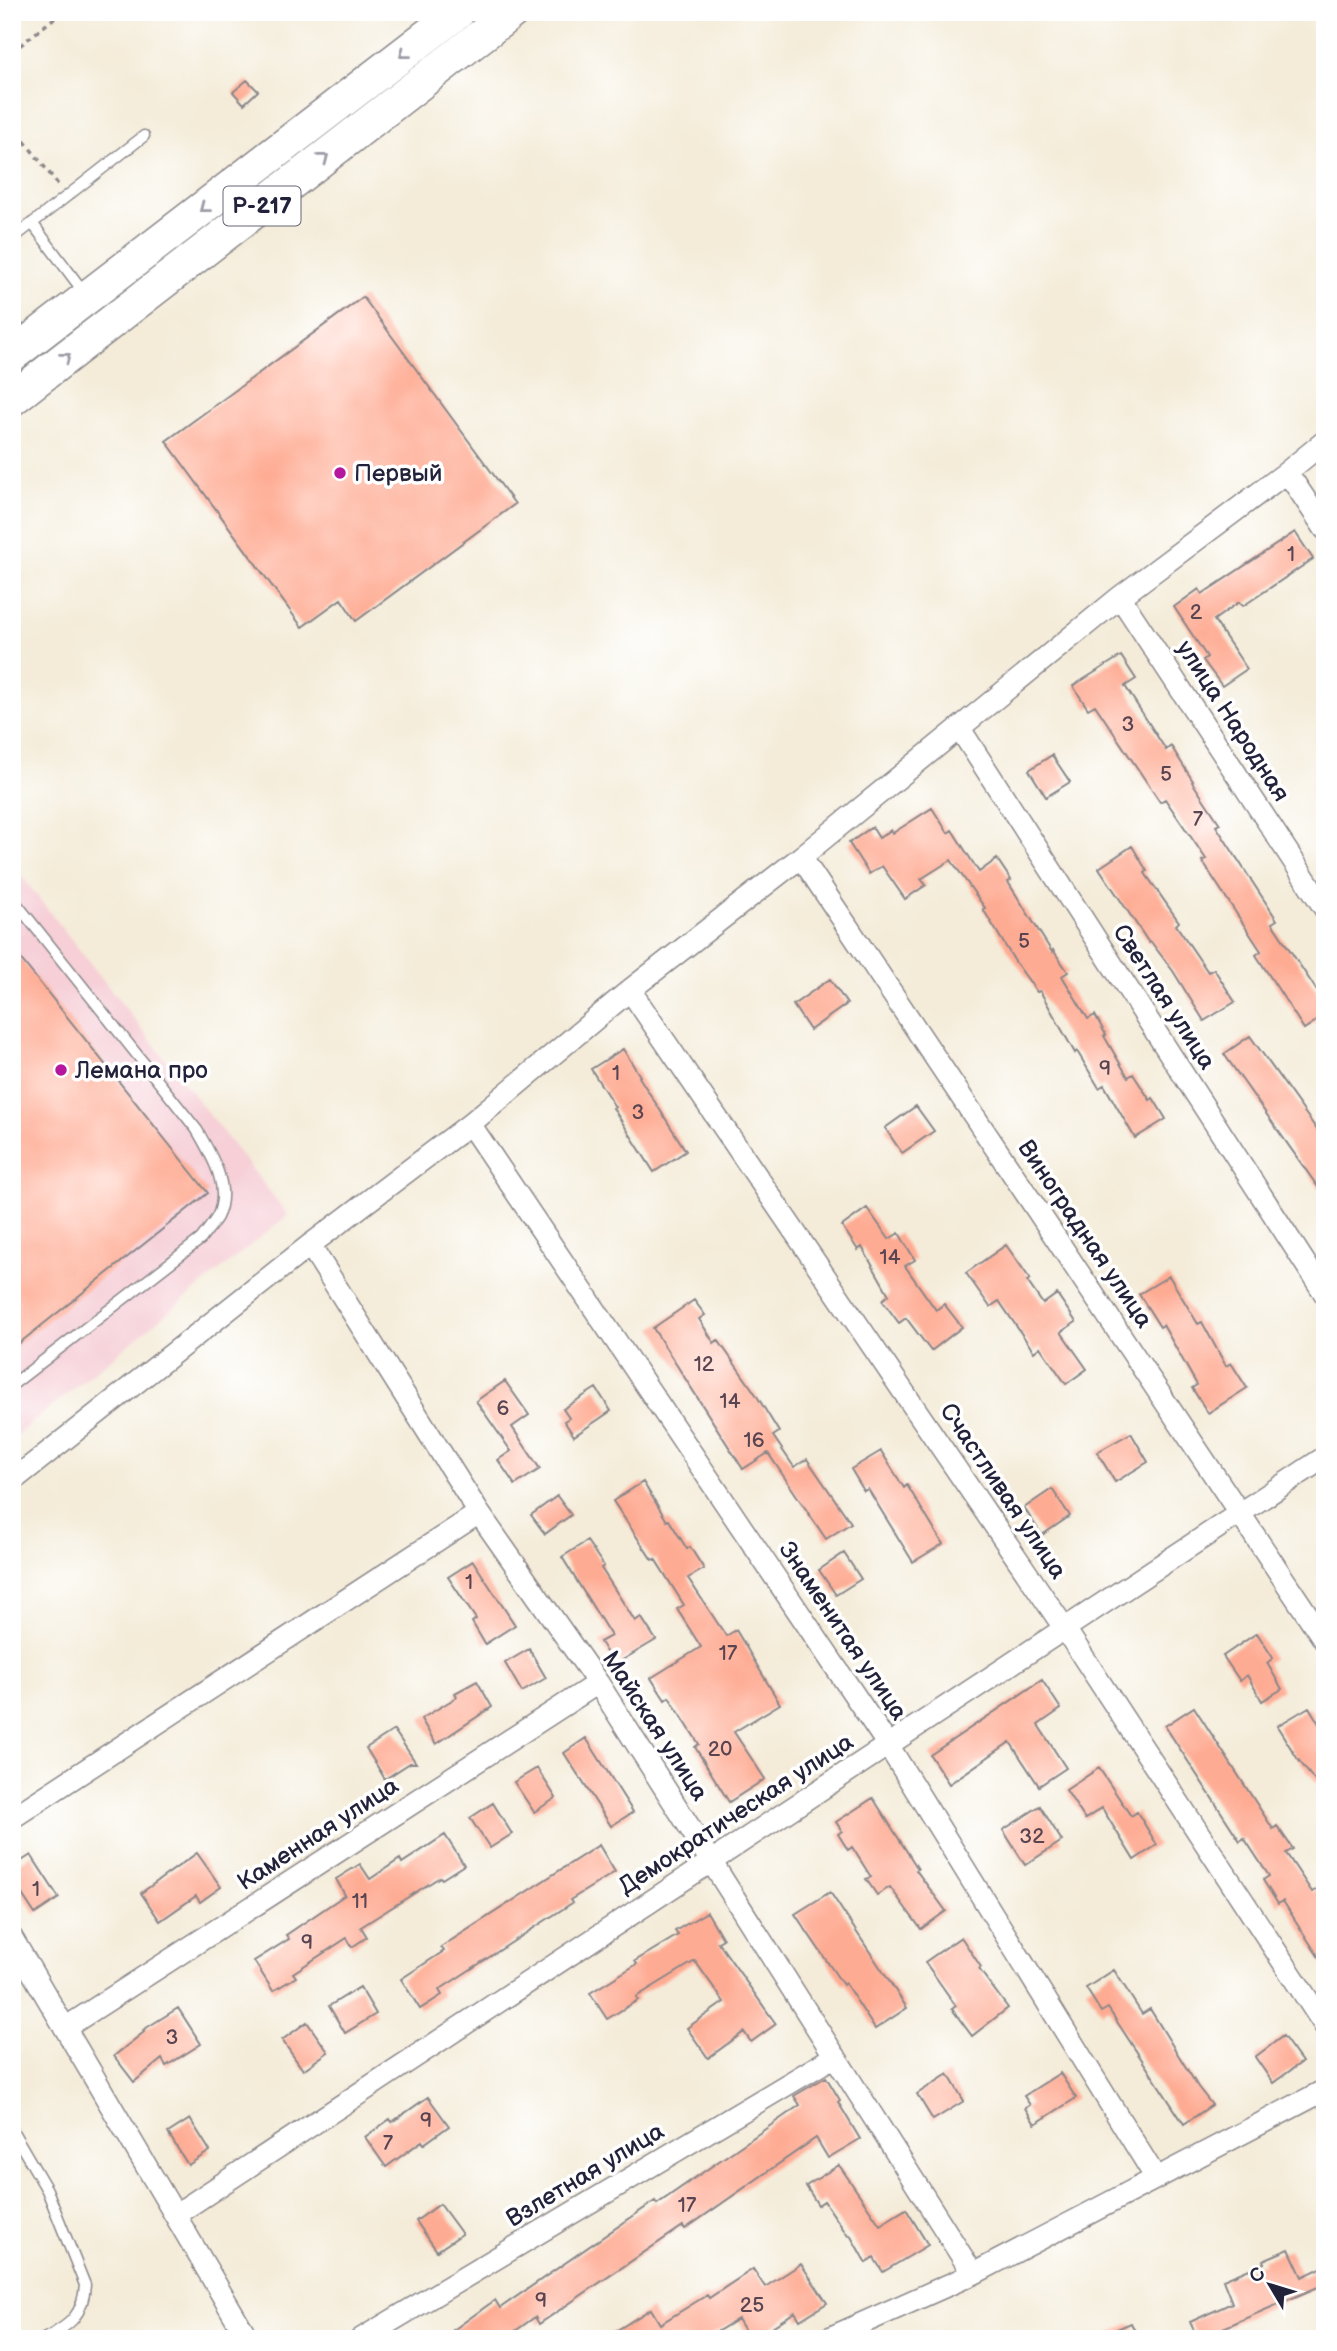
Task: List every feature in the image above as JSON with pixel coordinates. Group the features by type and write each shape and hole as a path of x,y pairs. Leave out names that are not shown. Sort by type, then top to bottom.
{"main road":[{"name":"Р-217","path":"12,355 458,12"},
{"name":"Р-217","path":"12,399 512,12"}],"street":[{"path":"12,1481 310,1245 470,1124 630,990 801,858 1120,597 1325,441"},
{"path":"1287,472 1325,529"},
{"name":"улица Народная","path":"1120,597 1325,909"},
{"name":"Светлая улица","path":"960,729 1325,1294"},
{"name":"Виноградная улица","path":"801,858 1325,1641"},
{"name":"Счастливая улица","path":"630,990 1065,1629 1325,2026"},
{"name":"Знаменитая улица","path":"470,1124 888,1745 1156,2178"},
{"name":"Майская улица","path":"310,1245 478,1513 598,1683 973,2274"},
{"name":"Демократическая улица","path":"175,2215 1325,1457"},
{"path":"12,1818 478,1513"},
{"name":"Каменная улица","path":"65,2028 598,1683"},
{"path":"12,1938 248,2339"},
{"name":"Взлетная улица","path":"361,2339 835,2056"},
{"path":"827,2339 973,2274 1325,2090"}],"lane":[{"path":"12,239 144,136"},
{"path":"32,223 88,297"},
{"path":"12,898 197,1130 215,1162 223,1191 218,1216 201,1239 12,1385"},
{"path":"12,2130 47,2190 85,2285 84,2302 76,2316 64,2329 44,2339"}],"path":[{"path":"12,52 58,15"},
{"path":"12,125 67,196"}],"shaded area":[{"path":"12,864 288,1215 12,1439"}],"building":[{"path":"247,80 258,91 244,104 233,92"},
{"name":"Первый","path":"363,297 515,504 356,621 341,599 302,627 166,441"},
{"path":"1295,532 1313,559 1243,606 1239,602 1214,620 1247,669 1222,686 1203,660 1207,657 1174,607 1199,589 1202,594"},
{"path":"1121,656 1136,679 1125,686 1166,750 1171,746 1220,824 1216,826 1277,920 1272,923 1325,1003 1325,1015 1304,1029 1256,955 1261,951 1202,861 1206,859 1165,799 1160,802 1095,705 1088,709 1073,686"},
{"path":"1052,755 1070,782 1046,797 1029,770"},
{"path":"932,808 948,833 952,830 979,872 997,859 1011,880 1008,882 1052,952 1053,950 1068,972 1062,976 1088,1019 1095,1015 1128,1077 1133,1074 1166,1119 1135,1138 1104,1085 1099,1088 1077,1051 1075,1053 1040,991 1037,992 1014,960 983,909 985,908 951,860 921,879 926,885 905,899 882,866 869,874 849,843 872,827 879,838 891,830 893,833"},
{"path":"1132,846 1147,871 1145,873 1179,922 1176,925 1208,972 1214,969 1235,1002 1204,1021 1173,971 1151,942 1149,943 1099,868"},
{"name":"Лемана про","path":"12,948 208,1193 12,1349"},
{"path":"830,979 847,1004 810,1030 793,1005"},
{"path":"1250,1036 1325,1141 1325,1197 1224,1054"},
{"path":"623,1049 686,1151 654,1172 591,1069"},
{"path":"916,1106 934,1131 902,1153 885,1128"},
{"path":"867,1208 889,1239 899,1233 915,1260 905,1266 936,1310 944,1304 962,1327 931,1351 906,1318 899,1323 882,1300 889,1295 862,1247 858,1250 842,1226"},
{"path":"1006,1245 1030,1279 1027,1281 1043,1304 1057,1294 1076,1322 1061,1332 1087,1369 1066,1384 1040,1347 1034,1352 999,1301 990,1307 966,1273"},
{"path":"1169,1276 1198,1324 1202,1322 1226,1366 1231,1363 1247,1388 1208,1413 1192,1388 1197,1385 1163,1325 1160,1327 1139,1294"},
{"path":"694,1300 705,1315 699,1319 714,1343 718,1340 755,1393 779,1432 773,1436 794,1467 807,1459 851,1523 826,1539 768,1453 743,1469 653,1328"},
{"path":"505,1381 529,1415 512,1427 540,1469 515,1485 498,1460 511,1451 476,1401"},
{"path":"596,1388 611,1411 574,1436 564,1421 569,1418 563,1409"},
{"path":"1131,1433 1148,1462 1115,1482 1097,1452"},
{"path":"881,1451 904,1488 907,1485 943,1544 913,1562 868,1489 864,1491 851,1469"},
{"path":"643,1482 667,1521 669,1520 687,1549 690,1547 704,1569 688,1578 726,1636 736,1630 780,1704 734,1732 765,1779 729,1802 695,1747 699,1744 669,1697 665,1700 651,1678 701,1647 677,1609 684,1605 613,1501"},
{"path":"1052,1489 1070,1516 1042,1535 1024,1508"},
{"path":"557,1496 571,1515 545,1534 531,1515"},
{"path":"587,1541 635,1621 641,1617 656,1640 614,1665 600,1642 611,1636 562,1557"},
{"path":"844,1553 861,1579 836,1595 819,1570"},
{"path":"473,1561 515,1625 485,1644 472,1622 476,1619 448,1577"},
{"path":"1257,1633 1273,1658 1267,1663 1282,1689 1262,1701 1247,1675 1240,1681 1223,1656"},
{"path":"529,1649 546,1678 522,1692 505,1663"},
{"path":"1042,1680 1061,1709 1038,1725 1066,1768 1039,1786 1010,1742 949,1784 930,1755"},
{"path":"477,1681 492,1707 436,1744 421,1719 457,1697 455,1693"},
{"path":"1194,1707 1273,1829 1277,1826 1293,1849 1286,1853 1312,1892 1317,1889 1325,1901 1325,1967 1283,1901 1278,1904 1263,1880 1269,1876 1244,1838 1240,1841 1165,1726"},
{"path":"1309,1707 1325,1734 1325,1794 1297,1758 1277,1726"},
{"path":"394,1730 416,1763 410,1763 385,1779 366,1748"},
{"path":"586,1738 633,1812 611,1826 564,1753"},
{"path":"537,1768 556,1798 534,1812 514,1782"},
{"path":"1099,1768 1131,1816 1137,1812 1157,1845 1134,1860 1102,1808 1085,1819 1066,1790"},
{"path":"873,1798 918,1869 916,1870 946,1911 921,1929 890,1887 877,1895 866,1879 871,1877 852,1847 848,1850 838,1834 842,1831 836,1822"},
{"path":"493,1803 512,1834 490,1848 470,1818"},
{"path":"1040,1806 1062,1841 1025,1865 1003,1830"},
{"path":"445,1835 464,1865 361,1927 367,1937 352,1947 347,1938 293,1973 296,1977 273,1991 254,1961 289,1939 286,1935 345,1895 336,1879 360,1864 370,1879 400,1859 402,1863"},
{"path":"599,1845 615,1872 439,1990 442,1995 420,2009 401,1979 444,1951 441,1947"},
{"path":"197,1853 221,1887 200,1902 196,1896 160,1921 141,1893"},
{"path":"31,1855 59,1898 35,1914 12,1879 12,1867"},
{"path":"830,1892 907,2008 875,2029 795,1914"},
{"path":"707,1912 723,1939 718,1942 776,2024 751,2042 744,2032 708,2058 687,2028 724,2002 695,1961 636,1997 638,2000 607,2019 590,1993 637,1964 635,1961 678,1935 675,1931"},
{"path":"961,1937 981,1967 979,1969 1008,2008 972,2036 952,2009 956,2006 925,1962"},
{"path":"1114,1970 1142,2014 1150,2009 1212,2105 1184,2124 1108,2008 1101,2012 1086,1988"},
{"path":"360,1987 376,2014 345,2033 329,2006"},
{"path":"178,2008 201,2044 166,2066 162,2059 134,2082 114,2056 144,2032 143,2030"},
{"path":"307,2022 328,2052 303,2070 282,2040"},
{"path":"1283,2036 1302,2062 1273,2083 1255,2057"},
{"path":"1060,2073 1076,2098 1035,2124 1025,2108 1030,2105 1024,2096"},
{"path":"948,2074 964,2101 933,2120 917,2094"},
{"path":"826,2077 860,2139 828,2158 816,2138 685,2229 683,2226 539,2324 535,2317 504,2339 441,2339 495,2300 500,2308 655,2201 657,2204 800,2105 794,2096"},
{"path":"428,2097 449,2126 424,2144 422,2141 386,2167 365,2137"},
{"path":"190,2119 210,2151 188,2165 168,2133"},
{"path":"839,2165 880,2225 906,2209 928,2245 883,2272 874,2258 866,2263 850,2235 848,2236 824,2201 818,2205 806,2186"},
{"path":"440,2204 462,2234 437,2251 416,2221"},
{"path":"1289,2249 1302,2277 1325,2266 1325,2284 1223,2328 1227,2339 1198,2339 1190,2322 1232,2303 1223,2280"},
{"path":"801,2264 827,2303 800,2320 795,2312 754,2339 750,2339 738,2319 705,2339 603,2339 651,2309 660,2324 707,2295 709,2298 753,2269 765,2287"},
{"path":"1131,2323 1139,2339 1093,2339"}],"place":[{"name":"Первый","path":"340,473"},
{"name":"Лемана про","path":"61,1070"}]}
